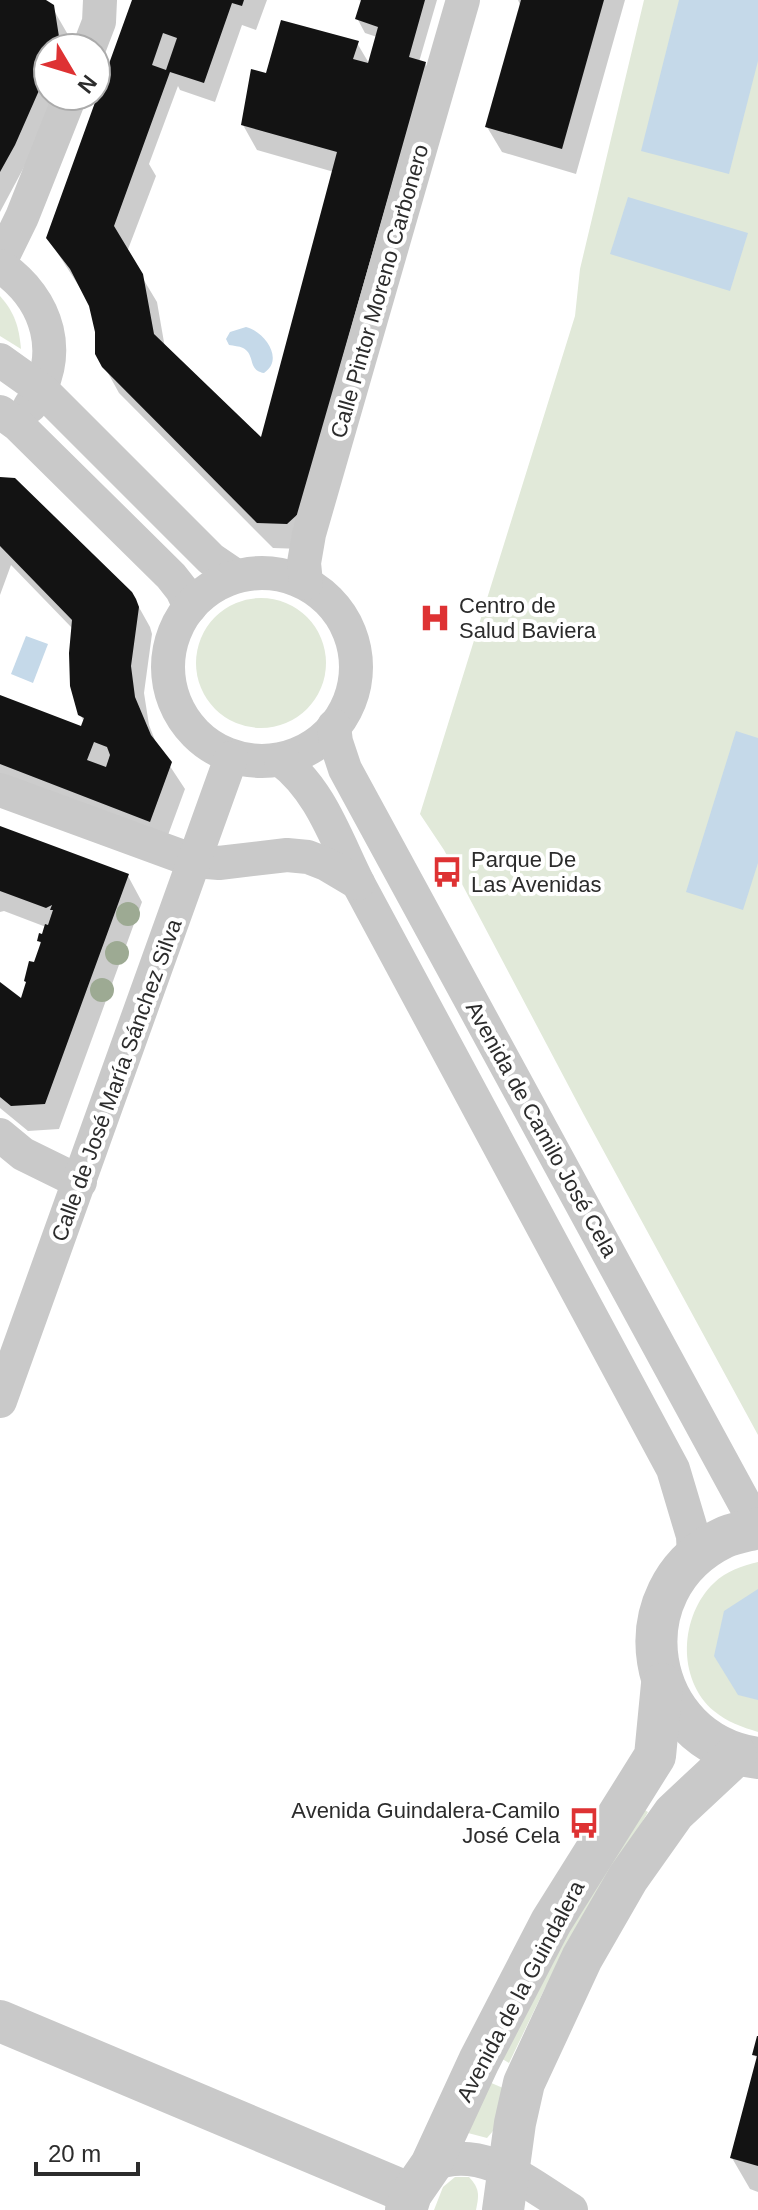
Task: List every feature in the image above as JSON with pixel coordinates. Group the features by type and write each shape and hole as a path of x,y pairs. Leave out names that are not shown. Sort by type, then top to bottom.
{"street":[{"path":"95,32 100,0"},
{"name":"Calle Pintor Moreno Carbonero","path":"306,583 304,563 309,534 463,0"},
{"path":"64,112 14,237 0,264 19,279 32,295 47,325 50,357 42,390 6,423 171,576 190,607"},
{"path":"0,360 42,390 211,559 236,576"},
{"path":"267,572 287,575 306,583 322,594 342,616 354,644 356,673 349,702 334,726 310,748 281,760 231,758 192,731 176,707 168,679 169,650 178,623 214,585 236,576 267,572"},
{"name":"Avenida de Camilo José Cela","path":"334,726 345,769 758,1528"},
{"name":"Calle de José María Sánchez Silva","path":"0,1401 231,758"},
{"name":"Avenida de Camilo José Cela","path":"281,760 311,788 358,883 673,1469 693,1536 694,1557"},
{"path":"0,790 194,861 219,863 287,855 308,857 358,883"},
{"path":"0,1135 23,1154 80,1182"},
{"path":"747,1756 708,1741 680,1716 662,1684 655,1647 660,1613 676,1578 694,1557 723,1537 758,1528"},
{"name":"Avenida de la Guindalera","path":"416,2190 551,1922 655,1756 662,1684"},
{"name":"Avenida de la Guindalera","path":"506,2191 524,2083 582,1958 628,1878 674,1813 747,1756"},
{"path":"0,2021 416,2190 443,2160 472,2158 506,2191 571,2210"}],"green space":[{"path":"644,0 758,0 758,1435 444,850 420,814 575,316 580,269"},
{"path":"0,296 15,321 21,349 0,336"},
{"path":"261,598 286,603 307,617 321,638 326,663 321,688 307,709 286,723 261,728 236,723 215,709 201,688 196,663 201,638 215,617 236,603"},
{"path":"758,1562 758,1732 724,1718 702,1698 688,1665 687,1647 694,1612 703,1596 724,1575"},
{"path":"640,1807 648,1812 545,1988 509,2063 499,2057 534,1989"},
{"path":"489,2082 503,2088 493,2131 487,2138 468,2133"},
{"path":"455,2177 469,2177 475,2185 478,2196 476,2210 434,2210 443,2187"}],"water":[{"path":"679,0 758,0 758,61 729,174 641,151"},
{"path":"628,197 748,233 730,291 610,254"},
{"path":"246,327 259,334 270,346 273,360 264,373 255,369 247,351 229,345 226,339 230,332"},
{"path":"26,636 48,644 33,683 11,674"},
{"path":"736,731 758,738 758,863 743,910 686,892"},
{"path":"758,1589 758,1700 738,1695 714,1656 724,1611"}],"building":[{"path":"0,0 46,0 54,5 58,32 32,32 32,106 0,172"},
{"path":"132,0 244,0 242,6 232,3 204,83 170,72 114,226 143,274 154,334 261,437 337,152 241,125 251,69 266,73 281,20 359,41 353,59 368,63 378,27 355,19 361,0 425,0 409,57 426,62 299,513 287,524 257,523 102,367 95,354 95,332 89,306 70,269 46,238 92,112 112,112 112,55","holes":["163,33 177,38 166,70 152,65"]},
{"path":"521,0 604,0 562,149 485,127"},
{"path":"0,477 15,478 136,599 139,607 131,666 135,697 151,735 172,762 150,822 0,764 0,695 81,726 84,718 78,715 70,686 72,620 0,546","holes":["94,742 107,747 110,755 106,767 87,760"]},
{"path":"0,826 129,874 45,1104 11,1106 0,1097 0,982 21,998 29,961 34,962 41,942 37,941 39,933 42,934 45,924 48,925 53,910 50,910 52,905 46,908 0,891"},
{"path":"757,2036 758,2166 730,2158 757,2056 752,2055"}],"place":[{"name":"Centro de Salud Baviera","path":"435,618"},
{"name":"Parque De Las Avenidas","path":"447,872"},
{"name":"Avenida Guindalera-Camilo José Cela","path":"584,1823"}]}
